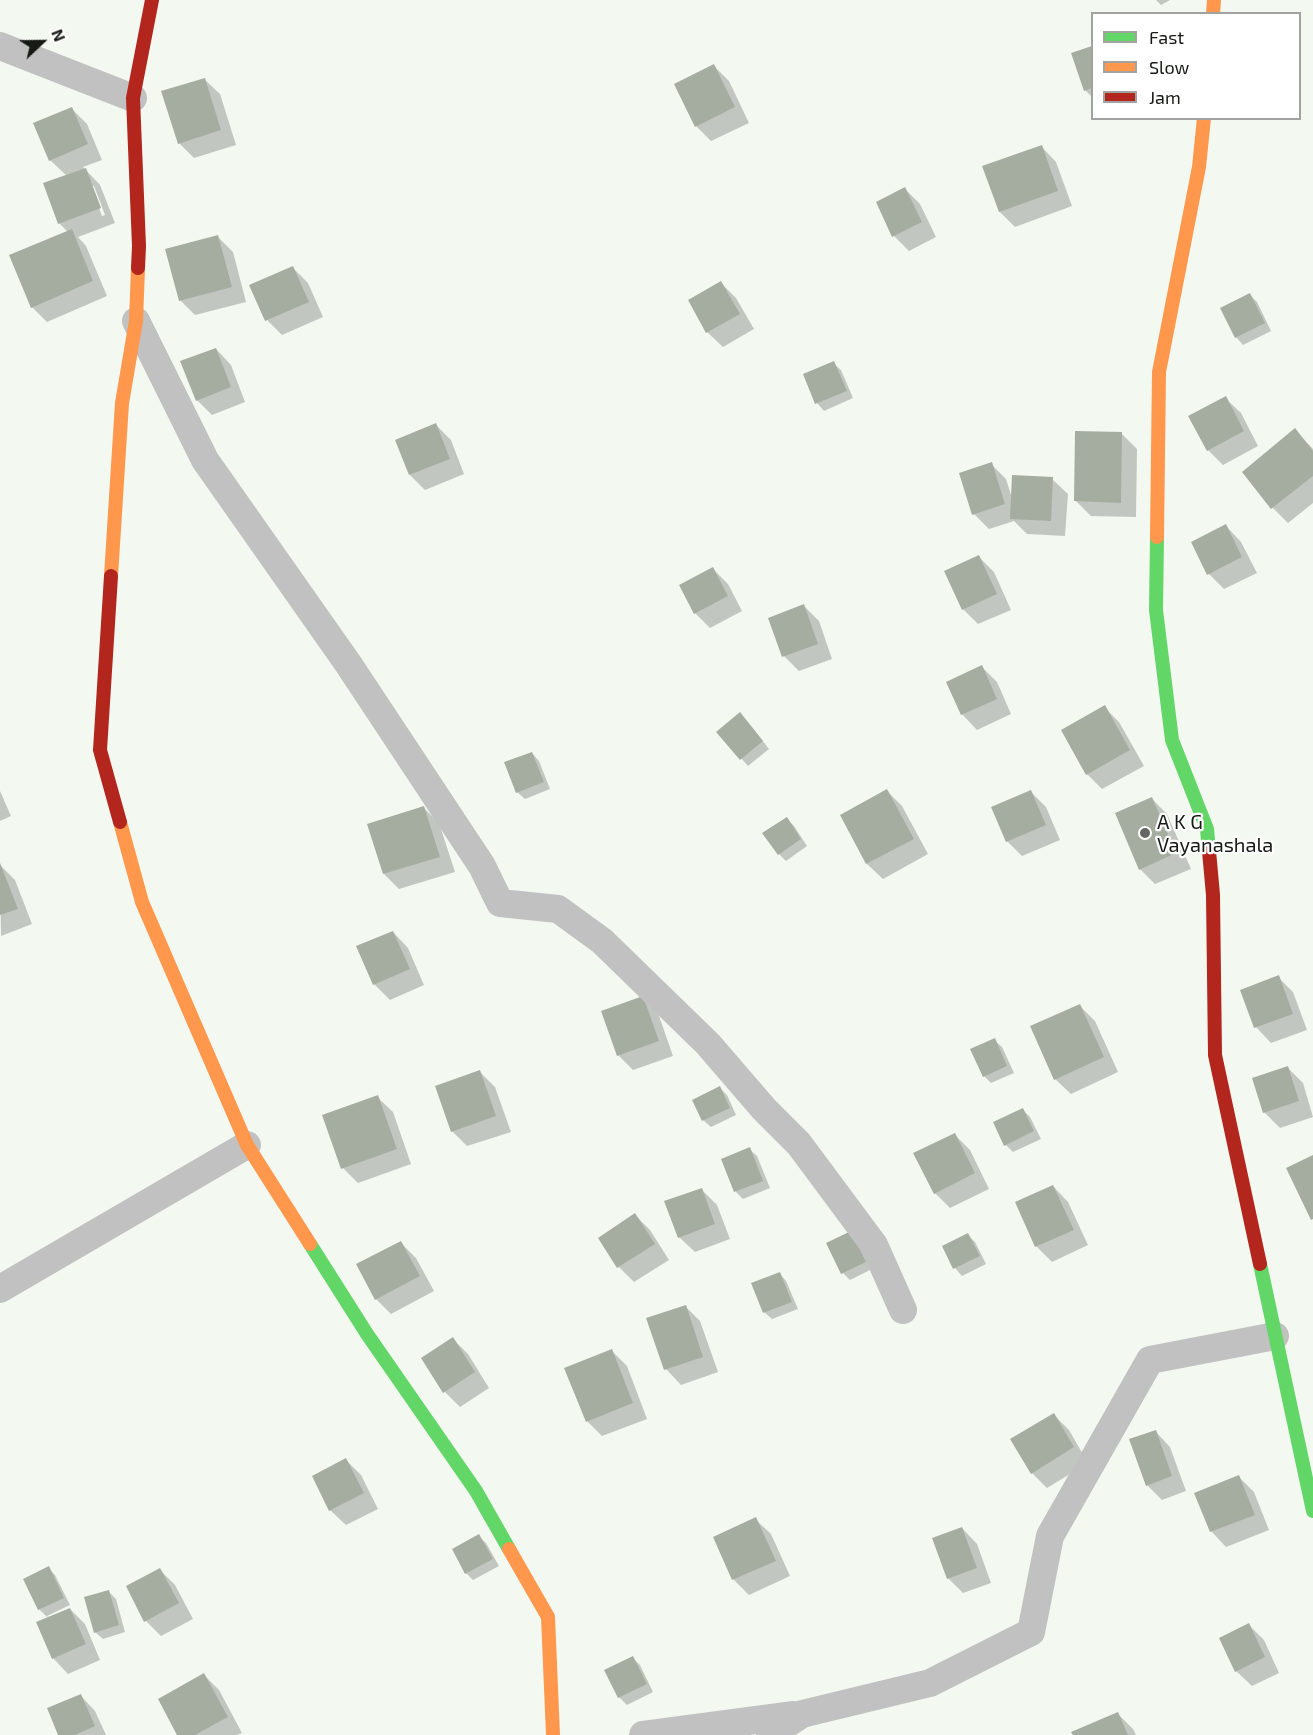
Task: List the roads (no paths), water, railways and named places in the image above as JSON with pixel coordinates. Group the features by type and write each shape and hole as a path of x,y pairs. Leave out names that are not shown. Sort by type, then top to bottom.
{"street":[{"path":"152,0 133,98 139,246 136,321 122,403 100,750 142,902 247,1145 367,1334 476,1491 548,1617 553,1735"},
{"path":"0,46 133,98"},
{"path":"1204,120 1199,167 1159,372 1156,610 1172,740 1207,829 1213,896 1215,1055 1313,1511"},
{"path":"136,321 206,460 349,665 482,866 500,903 558,909 602,941 708,1044 799,1144 874,1245 903,1310"},
{"path":"0,1289 247,1145"},
{"path":"643,1735 802,1714 930,1683 1031,1632 1050,1536 1150,1360 1275,1336"},
{"path":"770,1735 802,1714"}],"place":[{"name":"A K G Vayanashala","path":"1145,833"}]}
